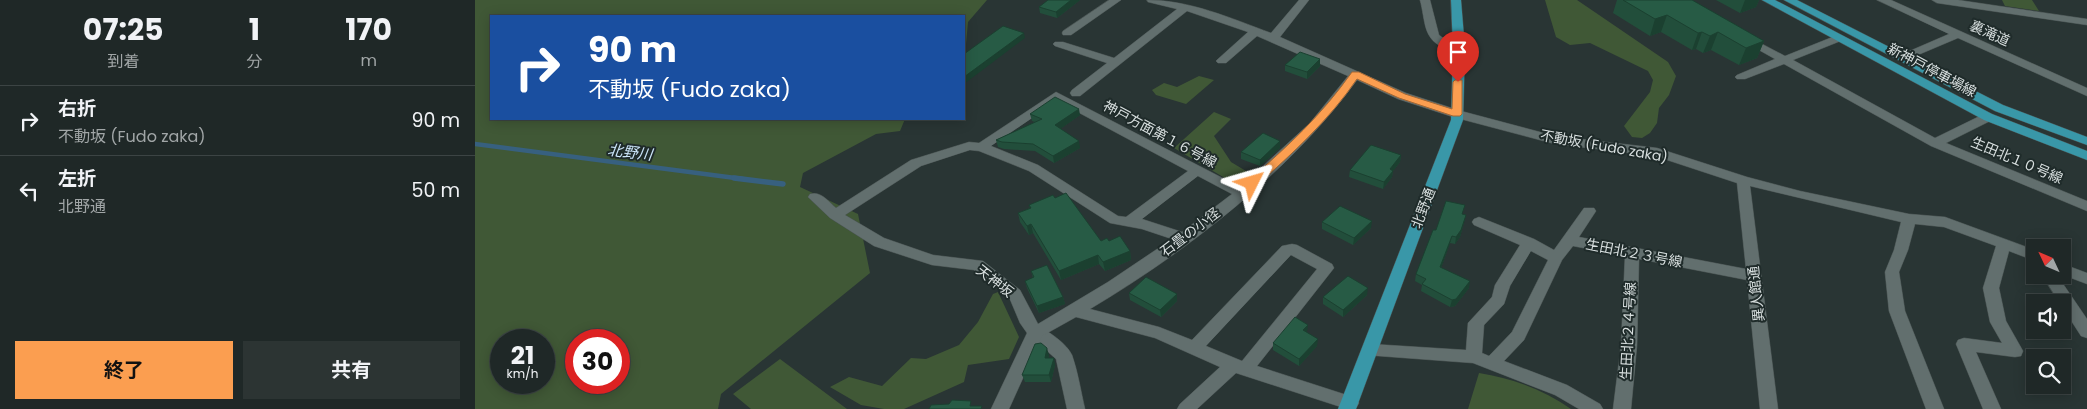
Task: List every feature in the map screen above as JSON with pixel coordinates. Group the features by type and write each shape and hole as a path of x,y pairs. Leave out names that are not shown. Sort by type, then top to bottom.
{"main road":[{"name":"北野通","path":"1349,406 1457,120 1459,49 1456,0"},
{"name":"新神戸停車場線","path":"1767,0 1988,117 2087,156"},
{"name":"新神戸停車場線","path":"1789,0 1999,108 2087,142"}],"street":[{"path":"1067,33 1116,0"},
{"name":"不動坂 (Fudo zaka)","path":"1152,0 1186,7 1273,38 1402,96 1457,114 1555,140 1657,152 1743,180 1799,195 1909,219 1945,222 2026,252"},
{"path":"1273,38 1303,0"},
{"path":"1425,0 1429,10 1433,36 1440,42 1459,49"},
{"name":"裏滝道","path":"1882,0 2087,92"},
{"path":"1943,0 1984,4 2086,23"},
{"path":"1076,93 1186,7"},
{"name":"生田北１０号線","path":"1731,30 1935,143 2087,206"},
{"path":"1222,61 1255,32"},
{"path":"1902,58 1957,35"},
{"path":"1741,77 1839,38"},
{"path":"1059,44 1115,62"},
{"name":"石畳の小径","path":"1076,311 1185,239 1241,192 1306,136 1339,98 1355,74"},
{"name":"神戸方面第１６号線","path":"981,147 1061,99 1241,192"},
{"path":"1935,143 1988,117"},
{"path":"835,215 916,163 969,146 981,147 1024,166 1033,168 1115,220 1130,221 1160,228 1185,239"},
{"path":"1130,221 1198,170"},
{"name":"異人館通","path":"1743,180 1769,409"},
{"name":"天神坂","path":"815,197 835,215 879,242 932,260 978,264 1015,294 1028,323 1064,356 1076,409"},
{"path":"1569,240 1589,211"},
{"path":"1909,219 1901,250 1892,272 1893,282 1897,311 1935,409"},
{"path":"1479,222 1529,243 1556,258"},
{"name":"生田北２３号線","path":"1492,363 1518,336 1556,258 1569,240 1754,276"},
{"path":"1474,357 1476,323 1499,300 1503,285 1529,243"},
{"path":"1992,409 1964,344 2015,351 1998,322 1991,288 2004,243"},
{"path":"1187,409 1239,367 1327,268 1292,249 1287,250 1194,349"},
{"name":"生田北２４号線","path":"1622,409 1629,345 1632,253"},
{"path":"2071,272 2087,279"},
{"path":"2055,284 2087,332"},
{"path":"1000,409 1036,332 1076,311 1159,333 1239,367 1349,406"},
{"path":"1371,350 1474,357 1561,390 1594,409"}],"green space":[{"path":"475,0 987,0 968,22 965,45 965,15 490,15 490,120 905,120 900,131 876,134 803,173 800,187 858,214 870,273 721,394 718,409 475,409"},
{"path":"1545,0 1577,0 1668,62 1676,76 1669,95 1659,108 1657,123 1650,133 1642,138 1632,137 1624,126 1650,92 1653,80 1648,71 1590,43 1570,45 1556,37"},
{"path":"2002,0 2032,0 2039,11 2005,6"},
{"path":"1199,76 1214,80 1186,104 1156,95 1152,90 1164,83 1177,87"},
{"path":"1214,112 1231,119 1214,136 1231,162 1251,174 1235,184 1174,148"},
{"path":"998,292 1019,337 1009,359 968,365 964,382 904,409 884,409 861,405 830,387 849,377 882,386 911,358 926,359 959,345 978,322 993,294"},
{"path":"780,359 847,409 751,409 733,394"},
{"path":"1479,373 1504,378 1527,386 1550,396 1571,409 1468,409"}],"building":[{"path":"1048,0 1071,0 1056,12 1039,7"},
{"path":"1623,0 1692,0 1764,41 1746,48 1718,32 1710,36 1702,32 1698,33 1667,15 1655,19"},
{"path":"1003,26 1024,33 965,76 965,53"},
{"path":"1300,52 1320,59 1307,72 1285,65"},
{"path":"1055,97 1079,109 1055,125 1079,141 1053,156 1033,144 996,140 1042,119 1030,114"},
{"path":"1263,133 1280,141 1260,160 1241,152"},
{"path":"1371,145 1401,155 1390,169 1393,171 1384,182 1350,170"},
{"path":"1066,193 1101,241 1107,238 1109,241 1120,236 1130,251 1103,262 1098,255 1059,271 1031,224 1027,226 1018,213 1031,208 1029,205 1053,195 1055,198"},
{"path":"1446,201 1465,205 1462,214 1466,215 1461,230 1456,237 1452,236 1440,267 1470,281 1456,299 1452,300 1422,284 1426,279 1416,274 1433,230 1436,230"},
{"path":"1340,206 1372,221 1354,238 1322,222"},
{"path":"1047,265 1063,297 1037,306 1025,281 1034,277 1031,271"},
{"path":"1348,276 1368,288 1343,310 1323,297"},
{"path":"1146,277 1177,294 1160,310 1129,293"},
{"path":"1295,317 1308,325 1303,330 1318,339 1299,359 1273,343"},
{"path":"1041,343 1047,348 1045,358 1054,358 1049,375 1022,375 1035,344"},
{"path":"952,400 971,401 970,406 982,406 981,409 929,409 931,405 949,404"}],"waterway":[{"name":"北野川","path":"475,144 743,179"},
{"name":"北野川","path":"734,178 783,184"}],"route":[{"path":"1252,183 1306,136 1339,98 1355,74 1402,96 1457,114 1458,82"}]}
